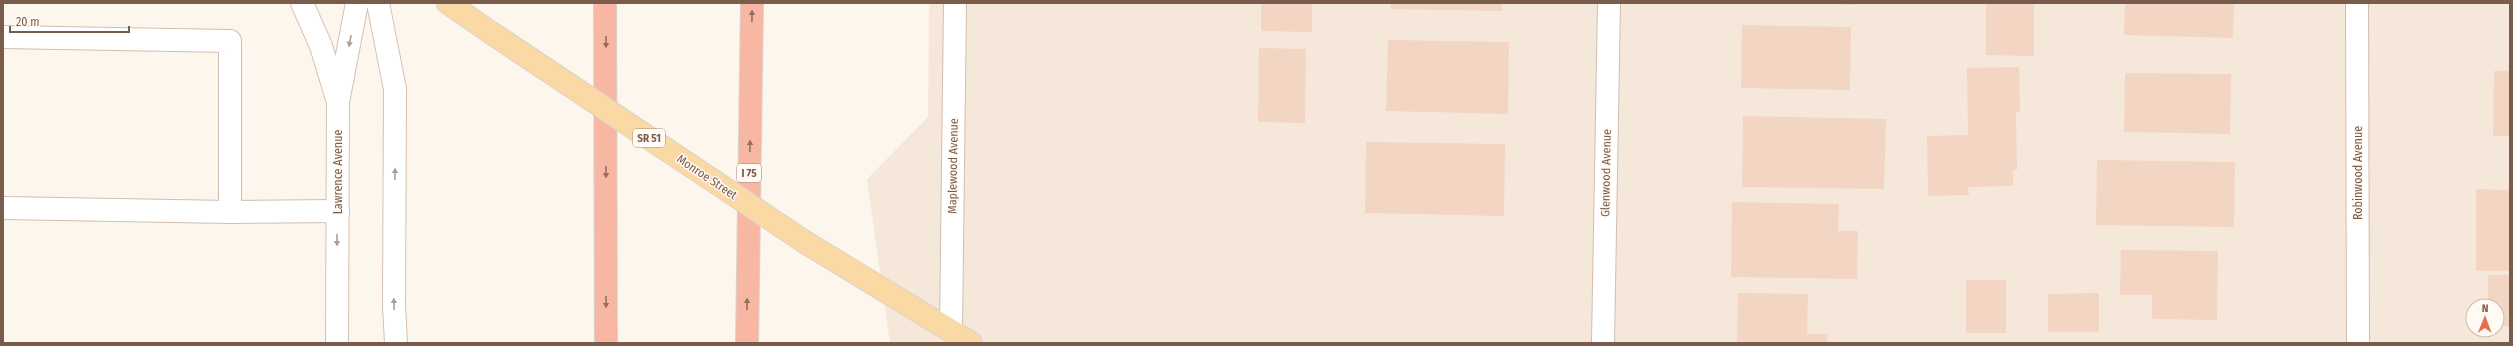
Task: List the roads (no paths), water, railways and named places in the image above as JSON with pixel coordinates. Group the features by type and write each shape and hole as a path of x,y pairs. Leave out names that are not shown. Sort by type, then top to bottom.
{"highway":[{"path":"606,3 606,343"},
{"name":"I 75","path":"747,343 752,3"}],"main road":[{"name":"Monroe Street","path":"448,3 808,244 951,329 971,343"}],"street":[{"path":"302,3 321,46 338,102"},
{"name":"Lawrence Avenue","path":"337,343 338,102 357,3"},
{"path":"378,3 395,89 394,306 396,343"},
{"name":"Maplewood Avenue","path":"951,329 955,3"},
{"name":"Glenwood Avenue","path":"1603,343 1609,3"},
{"name":"Robinwood Avenue","path":"2357,3 2358,343"},
{"path":"3,37 230,41 230,212"},
{"path":"3,208 230,212 338,211"}]}
